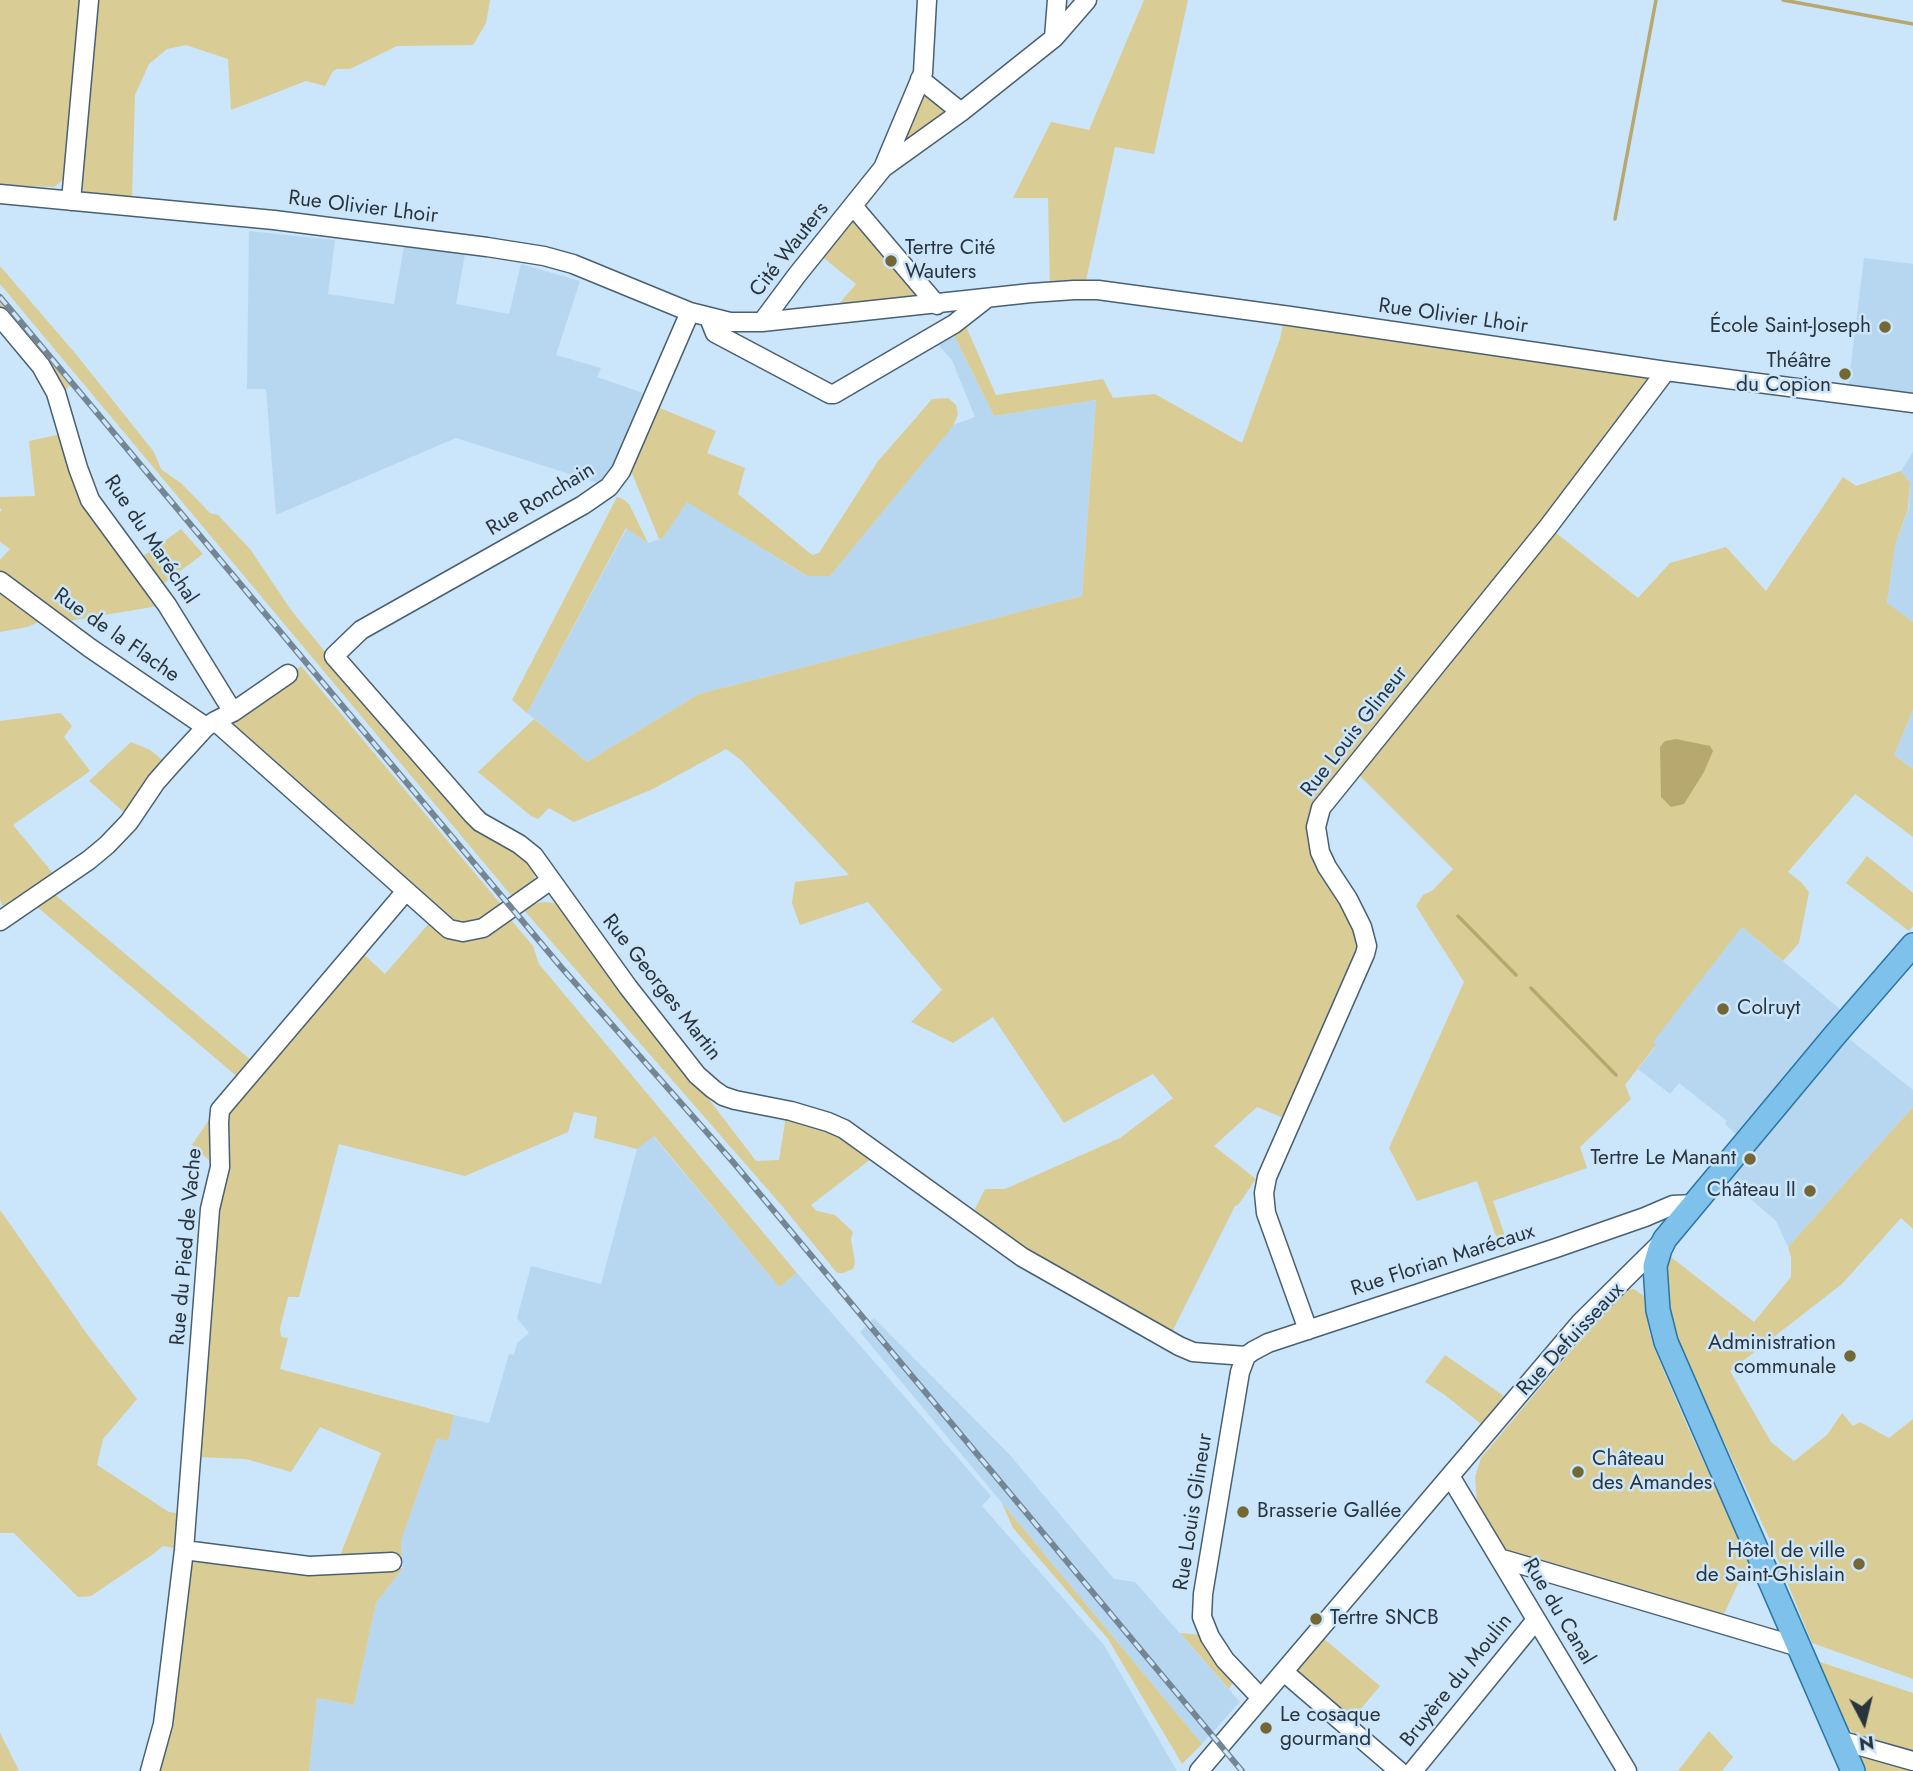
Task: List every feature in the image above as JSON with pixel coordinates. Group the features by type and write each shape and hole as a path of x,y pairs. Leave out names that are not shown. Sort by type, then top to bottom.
{"main road":[{"path":"1853,1771 1665,1342 1655,1277 1657,1258 1666,1238 1913,945"}],"street":[{"path":"71,201 89,0"},
{"name":"Cité Wauters","path":"762,322 883,168 923,73 927,0"},
{"path":"1054,38 1056,0"},
{"name":"Cité Wauters","path":"883,168 961,113 1054,38 1087,0"},
{"path":"920,79 961,113"},
{"name":"Rue Olivier Lhoir","path":"0,194 274,220 544,256 573,264 690,312 730,322 762,322 1063,290 1098,290 1666,371 1913,403"},
{"name":"Cité Wauters","path":"853,206 937,304"},
{"name":"Rue Olivier Lhoir","path":"709,318 715,333 834,394 954,324 986,299"},
{"name":"Rue Ronchain","path":"334,656 361,630 571,512 609,487 621,471 690,312"},
{"name":"Rue du Maréchal","path":"0,317 41,366 56,393 90,500 167,604 233,712"},
{"name":"Rue Louis Glineur","path":"1308,1330 1266,1213 1264,1193 1268,1177 1367,946 1362,927 1320,852 1316,827 1321,808 1549,527 1666,371"},
{"name":"Rue de la Flache","path":"0,581 90,648 211,724"},
{"name":"Rue Georges Martin","path":"334,656 473,815 527,850 697,1075 713,1089 735,1100 790,1111 844,1129 1022,1257 1185,1350 1246,1356"},
{"path":"0,921 107,845 129,822 156,782 211,724 288,674"},
{"path":"211,724 449,929 463,932 483,929 551,880"},
{"name":"Rue du Pied de Vache","path":"150,1771 163,1724 184,1550 210,1209 220,1167 220,1110 406,891"},
{"name":"Rue Florian Marécaux","path":"1246,1356 1268,1343 1645,1217 1673,1205 1695,1204"},
{"path":"1621,1282 1666,1238 1645,1217"},
{"name":"Rue Defuisseaux","path":"1199,1771 1580,1323 1621,1282 1630,1278 1655,1277"},
{"name":"Rue Louis Glineur","path":"1246,1356 1240,1372 1203,1594 1202,1617 1210,1637 1225,1660 1261,1698"},
{"name":"Rue du Canal","path":"1450,1476 1627,1771"},
{"path":"184,1550 309,1566 392,1562"},
{"path":"1499,1558 1799,1647"},
{"name":"Bruyère du Moulin","path":"1413,1771 1536,1620"},
{"path":"1284,1672 1399,1771"},
{"path":"1839,1740 1913,1761"}],"shaded area":[{"path":"0,0 490,0 486,23 473,45 397,46 350,69 333,71 325,86 306,81 231,110 228,59 186,45 167,49 149,64 135,95 132,198 85,192 81,188 75,60 64,179 54,187 0,185"},
{"path":"1144,0 1188,0 1154,154 1115,147 1085,285 1050,288 1048,198 1013,198 1051,122 1089,130"},
{"path":"923,87 951,113 902,145"},
{"path":"855,215 921,296 838,305 856,284 820,255"},
{"path":"249,231 335,240 328,294 394,304 404,246 465,254 456,304 509,314 521,264 580,281 556,355 601,368 597,377 643,393 611,473 598,483 456,438 276,515 266,389 247,389"},
{"name":"École Saint-Joseph","path":"1864,258 1913,264 1913,395 1848,388"},
{"path":"0,266 75,353 154,452 161,469 182,484 210,513 218,515 250,549 291,610 331,659 534,869 533,883 515,900 0,284"},
{"path":"0,301 70,385 62,393 0,312"},
{"path":"965,324 996,395 1103,379 1113,398 1155,394 1242,443 1283,324 1656,378 1546,525 1638,598 1670,563 1726,547 1766,591 1843,477 1856,486 1901,471 1910,483 1908,509 1895,545 1887,603 1913,622 1913,710 1894,755 1913,769 1913,837 1855,794 1788,872 1809,892 1799,943 1783,961 1742,927 1653,1042 1656,1045 1625,1085 1631,1099 1580,1147 1587,1168 1493,1201 1509,1248 1501,1251 1477,1181 1417,1201 1389,1148 1464,982 1416,906 1423,895 1433,890 1453,869 1358,774 1315,818 1359,929 1362,955 1289,1120 1257,1107 1214,1146 1256,1179 1235,1206 1171,1334 1028,1255 972,1215 985,1189 1005,1189 1120,1138 1173,1098 1153,1074 1064,1123 993,1017 953,1043 911,1022 942,990 868,902 800,925 792,903 795,882 849,875 741,760 726,749 653,789 574,822 549,808 538,819 531,816 478,772 534,719 587,762 699,694 1082,596 1096,400 994,416 952,331"},
{"path":"952,331 994,416 1096,400 1082,596 699,694 587,762 527,713 627,528 648,543 663,538 687,501 806,576 830,576 953,425 975,417 952,360 935,341"},
{"path":"948,398 956,405 958,414 953,426 830,576 807,576 687,502 663,538 659,539 629,466 655,406 716,431 707,453 745,468 738,494 812,555 819,553 878,461 932,399"},
{"path":"63,430 69,457 158,606 63,622 0,576 0,560 10,549 0,542 0,497 35,496 29,441 57,435"},
{"path":"1913,452 1913,622 1887,604 1895,545 1909,508 1910,483 1901,471"},
{"path":"617,497 629,504 648,543 626,528 527,713 512,700"},
{"path":"181,529 203,554 159,587 138,560"},
{"path":"0,587 44,620 27,627 0,632"},
{"path":"301,666 504,908 482,923 451,925 231,730 232,715"},
{"path":"1913,710 1913,769 1894,755"},
{"path":"61,713 72,726 64,737 90,771 13,825 56,877 5,912 0,900 0,721"},
{"path":"1676,739 1710,746 1713,751 1704,772 1684,804 1671,807 1661,797 1660,747 1665,741"},
{"path":"131,742 150,750 165,762 127,815 89,781"},
{"path":"1867,856 1913,893 1913,926 1909,931 1846,883"},
{"path":"53,893 252,1061 240,1079 35,905"},
{"path":"542,902 555,903 563,908 756,1161 779,1160 786,1116 832,1131 871,1159 811,1205 817,1211 835,1215 853,1232 853,1269 837,1273 783,1207 522,908"},
{"path":"507,915 533,946 539,964 797,1273 779,1287 654,1136 637,1149 594,1138 597,1117 574,1112 568,1132 465,1176 339,1144 299,1297 288,1297 280,1329 281,1337 288,1338 280,1369 454,1415 448,1441 437,1438 401,1541 402,1558 337,1563 381,1453 320,1427 291,1472 246,1459 196,1457 224,1113 360,951 385,974 431,921 447,934"},
{"path":"1742,927 1847,1015 1741,1139 1725,1124 1727,1121 1679,1083 1670,1094 1638,1069 1656,1046 1652,1042"},
{"path":"1847,1037 1913,1090 1913,1107 1788,1247 1776,1221 1728,1179"},
{"path":"224,1098 217,1167 192,1145"},
{"path":"1913,1107 1913,1229 1901,1218 1842,1284 1730,1371 1771,1442 1794,1461 1827,1435 1842,1413 1853,1426 1860,1422 1889,1438 1913,1419 1913,1679 1812,1643 1769,1538 1675,1337 1669,1307 1667,1264 1671,1257 1754,1322 1791,1277 1788,1247"},
{"path":"653,1136 779,1287 797,1273 991,1496 982,1506 1104,1645 1177,1771 309,1771 317,1698 354,1705 376,1603 403,1568 401,1541 437,1438 448,1440 454,1415 489,1423 509,1354 514,1355 517,1343 529,1333 517,1318 531,1266 601,1284 637,1149"},
{"path":"0,1210 87,1334 137,1399 103,1439 97,1465 169,1512 182,1514 179,1549 163,1546 91,1596 78,1597 14,1533 0,1533"},
{"path":"1634,1289 1644,1296 1654,1348 1753,1569 1740,1575 1743,1582 1738,1584 1724,1614 1507,1552 1501,1547 1477,1502 1475,1477 1481,1458 1592,1326 1626,1290"},
{"path":"874,1318 1009,1454 1114,1579 1135,1582 1240,1702 1202,1744 860,1332"},
{"path":"1445,1355 1504,1396 1481,1424 1425,1382"},
{"path":"1002,1503 1202,1744 1182,1764 1108,1639 1013,1528"},
{"path":"188,1556 322,1572 403,1568 376,1603 354,1705 317,1698 309,1771 156,1771"},
{"path":"1180,1633 1203,1635 1235,1679 1229,1689"},
{"path":"1323,1638 1380,1686 1348,1724 1292,1675"},
{"path":"1814,1660 1913,1693 1913,1755 1859,1738 1846,1727 1840,1720"},
{"path":"1709,1731 1733,1757 1722,1771 1678,1771"},
{"path":"0,1733 19,1771 0,1771"},
{"path":"1860,1754 1913,1767 1913,1771 1862,1771 1856,1757"}],"waterway":[{"path":"1615,219 1656,0"},
{"path":"1783,0 1913,24"},
{"path":"1458,916 1516,975"},
{"path":"1531,988 1616,1075"}],"railway":[{"path":"0,297 561,967 733,1162 1242,1771"}],"place":[{"name":"Tertre Cité Wauters","path":"891,261"},
{"name":"École Saint-Joseph","path":"1885,327"},
{"name":"Théâtre du Copion","path":"1845,374"},
{"name":"Colruyt","path":"1723,1009"},
{"name":"Tertre Le Manant","path":"1750,1159"},
{"name":"Château II","path":"1810,1191"},
{"name":"Administration communale","path":"1850,1356"},
{"name":"Château des Amandes","path":"1578,1472"},
{"name":"Brasserie Gallée","path":"1243,1512"},
{"name":"Hôtel de ville de Saint-Ghislain","path":"1859,1564"},
{"name":"Tertre SNCB","path":"1316,1619"},
{"name":"Le cosaque gourmand","path":"1266,1728"}]}
